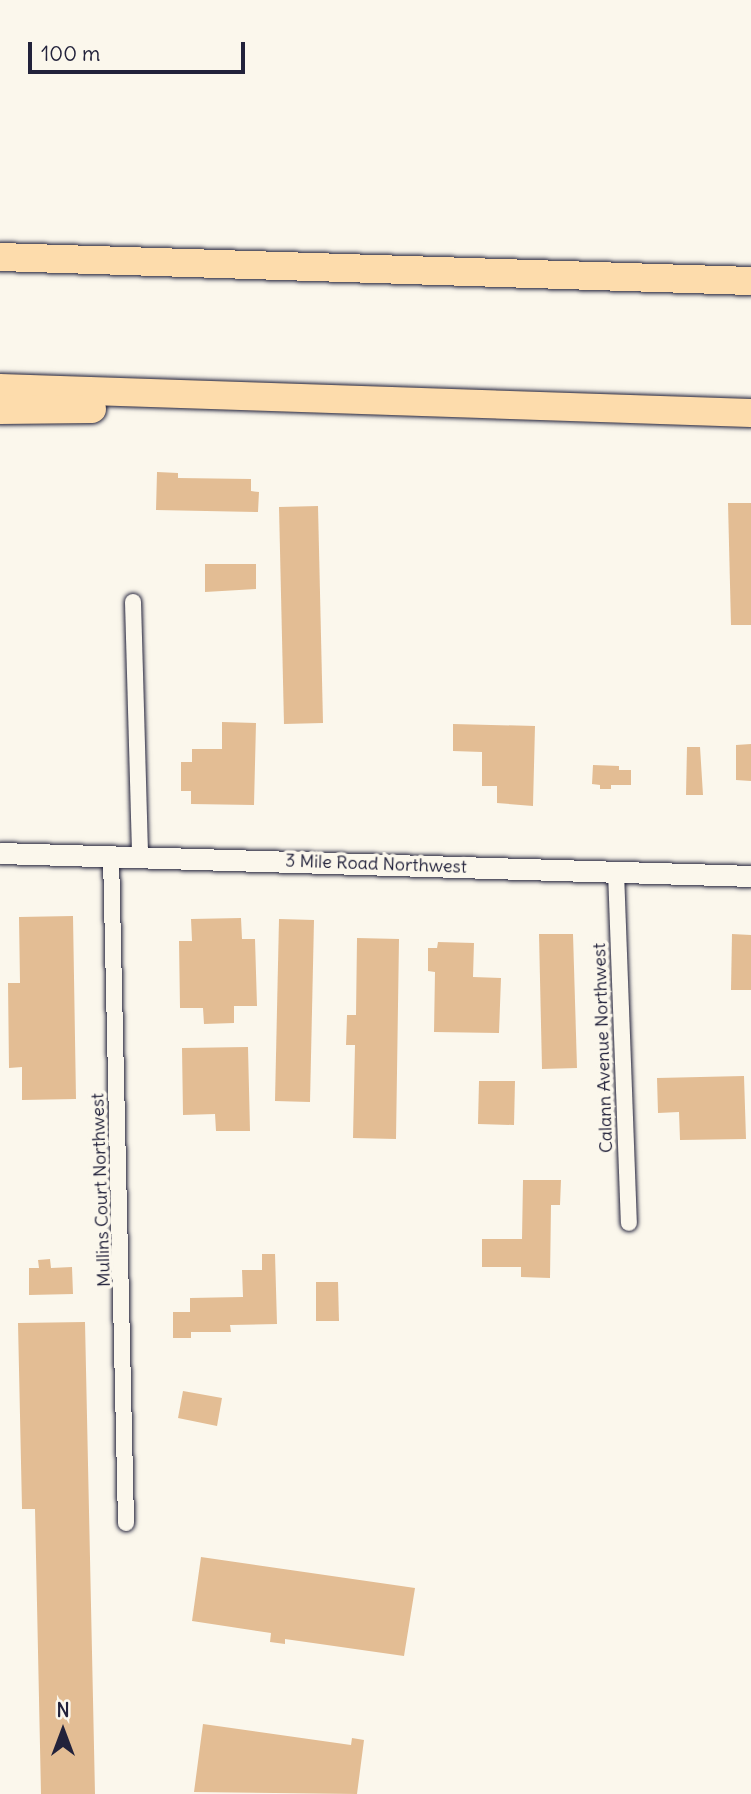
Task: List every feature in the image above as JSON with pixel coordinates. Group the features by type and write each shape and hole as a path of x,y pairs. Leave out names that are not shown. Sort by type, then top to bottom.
{"highway":[{"path":"0,243 234,264"},
{"path":"0,257 751,281"},
{"path":"0,388 751,413"},
{"path":"0,410 575,408"}],"main road":[{"name":"3 Mile Road Northwest","path":"0,853 751,876"}],"street":[{"path":"132,601 140,857"},
{"name":"Mullins Court Northwest","path":"111,856 127,1522"},
{"name":"Calann Avenue Northwest","path":"616,872 629,1223"}],"building":[{"path":"157,472 178,473 178,478 251,479 251,491 259,492 258,512 156,510"},
{"path":"728,503 751,503 751,625 731,625"},
{"path":"318,506 323,723 284,724 279,507"},
{"path":"205,564 256,564 256,589 205,592"},
{"path":"222,722 256,723 254,805 191,804 191,791 181,791 181,762 192,762 192,749 222,749"},
{"path":"453,724 535,726 533,806 497,803 497,786 482,786 482,752 453,751"},
{"path":"751,744 751,781 736,780 736,745"},
{"path":"687,747 700,747 703,795 686,795"},
{"path":"593,765 619,766 619,770 631,770 631,785 611,785 611,789 600,789 600,785 592,784"},
{"path":"73,916 76,1099 22,1100 22,1067 9,1068 8,983 20,983 19,917"},
{"path":"241,918 242,939 255,939 257,1006 234,1006 234,1023 204,1024 203,1008 180,1008 179,941 192,941 191,919"},
{"path":"279,919 314,920 310,1102 275,1101"},
{"path":"539,934 573,934 577,1068 542,1069"},
{"path":"732,934 751,935 751,990 731,990"},
{"path":"357,938 399,939 396,1139 353,1138 355,1045 346,1045 347,1015 356,1015"},
{"path":"438,942 474,943 473,977 501,978 499,1033 434,1032 435,972 428,971 428,948 437,948"},
{"path":"248,1047 250,1131 216,1131 215,1114 183,1115 182,1048"},
{"path":"744,1076 746,1139 680,1140 679,1112 658,1113 657,1078"},
{"path":"479,1081 515,1081 514,1125 478,1124"},
{"path":"523,1180 561,1180 560,1205 551,1205 550,1278 521,1277 521,1267 482,1267 482,1239 522,1239"},
{"path":"262,1254 275,1254 277,1324 230,1325 231,1332 191,1332 191,1338 173,1338 173,1312 190,1312 190,1298 243,1297 242,1270 262,1270"},
{"path":"50,1259 51,1268 72,1267 73,1294 29,1295 29,1268 39,1268 38,1260"},
{"path":"316,1282 338,1282 339,1321 316,1321"},
{"path":"85,1322 95,1794 41,1794 35,1509 22,1509 18,1323"},
{"path":"183,1391 222,1398 217,1426 178,1418"},
{"path":"201,1557 415,1588 404,1656 285,1639 285,1644 270,1642 271,1633 192,1621"},
{"path":"203,1724 351,1745 352,1738 364,1740 357,1794 194,1792"}]}
